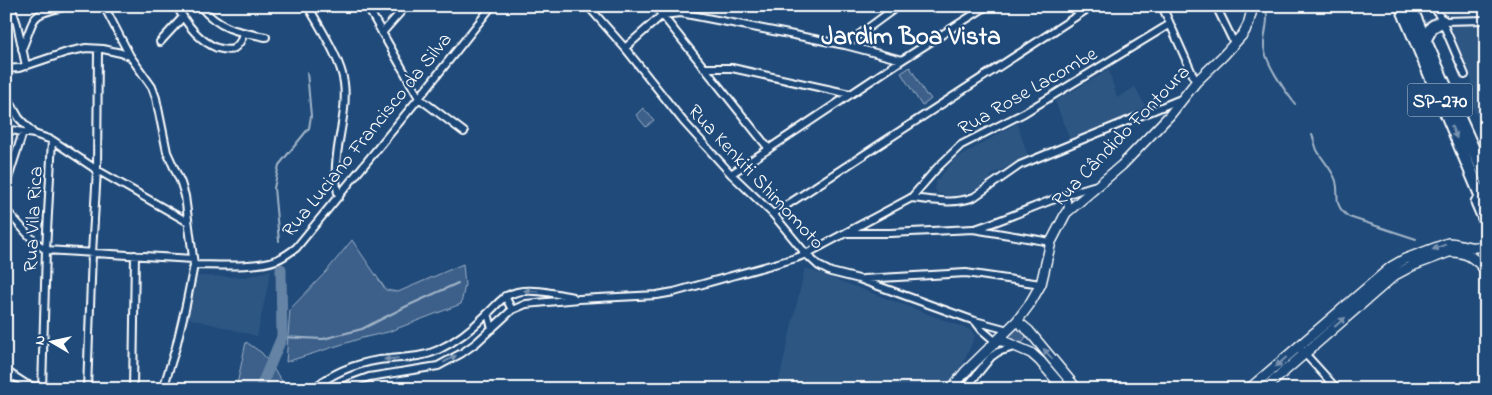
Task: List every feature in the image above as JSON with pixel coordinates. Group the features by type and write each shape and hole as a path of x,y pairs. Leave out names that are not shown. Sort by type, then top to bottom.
{"highway":[{"name":"SP-270","path":"1400,6 1486,208"},
{"name":"SP-270","path":"1410,6 1486,178"},
{"path":"1425,40 1432,27 1442,21"},
{"path":"1479,194 1477,200 1486,223"}],"street":[{"path":"10,6 17,24 26,66"},
{"path":"22,50 33,20 39,14 68,6"},
{"path":"104,6 130,56 149,82 156,98 167,152 185,196 193,262 178,339 163,389"},
{"path":"177,6 199,37 210,45 222,50 232,49 240,43 244,33"},
{"path":"200,6 206,14 220,25 244,33 266,37"},
{"path":"308,6 329,43 344,82 344,105 335,179 338,197"},
{"path":"367,6 419,98 464,132"},
{"path":"382,33 406,6"},
{"name":"Rua Luciano Francisco da Silva","path":"46,250 231,265 262,264 276,260 296,248 492,6"},
{"name":"Rua Kenkiti Shimomoto","path":"588,6 625,48 671,106 731,174 773,214 806,254 824,269 859,279 975,321 1008,330"},
{"path":"655,6 769,149"},
{"path":"660,6 662,15"},
{"path":"878,6 895,8"},
{"path":"731,174 850,94 987,6"},
{"path":"1076,6 1079,15"},
{"path":"773,214 1092,6"},
{"path":"1162,6 1196,82"},
{"path":"1216,6 1234,43"},
{"name":"Rua Cândido Fontoura","path":"951,389 995,341 1017,321 1029,305 1041,284 1051,242 1068,210 1122,165 1170,115 1196,82 1214,66 1243,34 1248,25 1253,6"},
{"path":"1434,6 1465,75"},
{"path":"845,44 895,8"},
{"path":"625,48 662,15 680,13 845,44 902,60"},
{"path":"160,42 183,17"},
{"path":"1442,21 1486,20"},
{"name":"Rua Rose Lacombe","path":"911,198 937,168 961,145 1032,109 1170,24"},
{"path":"6,68 19,68 67,52 86,48 130,56"},
{"path":"87,389 97,170 98,49"},
{"path":"704,68 732,68 850,94"},
{"path":"6,95 18,118 34,134"},
{"path":"336,389 369,377 438,366 462,353 512,310 526,304 657,295 674,292 796,258 911,198 951,202 966,200 974,197 1020,164 1183,98"},
{"path":"1152,111 1170,115"},
{"path":"6,129 34,134 52,140 97,170 188,222"},
{"path":"6,185 23,132"},
{"name":"Rua Vila Rica","path":"42,389 46,250 52,140"},
{"path":"972,230 1004,220 1078,190 1101,184"},
{"path":"1061,197 1067,202 1068,210"},
{"path":"6,210 34,241 46,250"},
{"path":"1004,220 1007,234"},
{"path":"845,233 972,230 1051,242"},
{"path":"1249,389 1262,386 1365,295 1405,269 1458,248 1480,247 1486,244"},
{"path":"1458,248 1474,258 1486,271"},
{"path":"133,389 135,256"},
{"path":"859,279 966,273 1041,284"},
{"path":"313,389 338,372 369,362 404,358 436,351 456,341 488,314 505,296 526,291 559,294 579,299"},
{"path":"505,296 512,310"},
{"path":"488,314 492,329"},
{"name":"Rua Kenkiti Shimomoto","path":"975,321 995,341"},
{"path":"1017,321 1023,325 1077,389"},
{"path":"965,389 990,357 998,352 1018,348 1028,343 1030,334"},
{"path":"995,341 1003,341 1031,353 1064,389"},
{"path":"1302,350 1336,389"},
{"path":"6,371 26,384 42,389"},
{"path":"6,386 12,376"},
{"path":"323,381 325,389"}],"shaded area":[{"path":"1450,24 1486,26 1486,137 1465,89 1472,82"},
{"path":"910,67 926,95 931,99 922,106 901,73"},
{"path":"1109,70 1117,98 1135,87 1146,107 1070,140 1055,101"},
{"path":"643,108 654,120 646,127 636,115"},
{"path":"1017,123 1028,156 991,175 990,180 963,195 948,196 937,193 935,189 936,182 954,160"},
{"path":"352,240 386,290 398,292 463,264 465,285 461,304 388,332 362,338 286,362 290,309 325,273"},
{"path":"805,268 971,330 975,336 960,371 946,389 777,389"},
{"path":"271,270 257,336 188,318 196,276 246,277"},
{"path":"1018,326 1026,335 1024,341 1019,344 1007,338"},
{"path":"246,342 262,353 282,381 280,389 236,389"}],"waterway":[{"path":"1265,6 1267,16 1264,45 1267,59 1295,104"},
{"path":"279,241 274,188 279,165 309,128 311,116 307,72"},
{"path":"1312,135 1317,150 1336,181 1340,208 1349,217 1416,239"},
{"path":"260,389 282,337 281,269"},
{"path":"282,337 323,339 362,329 458,283"}],"district":[{"name":"Jardim Boa Vista","path":"911,35"}]}
